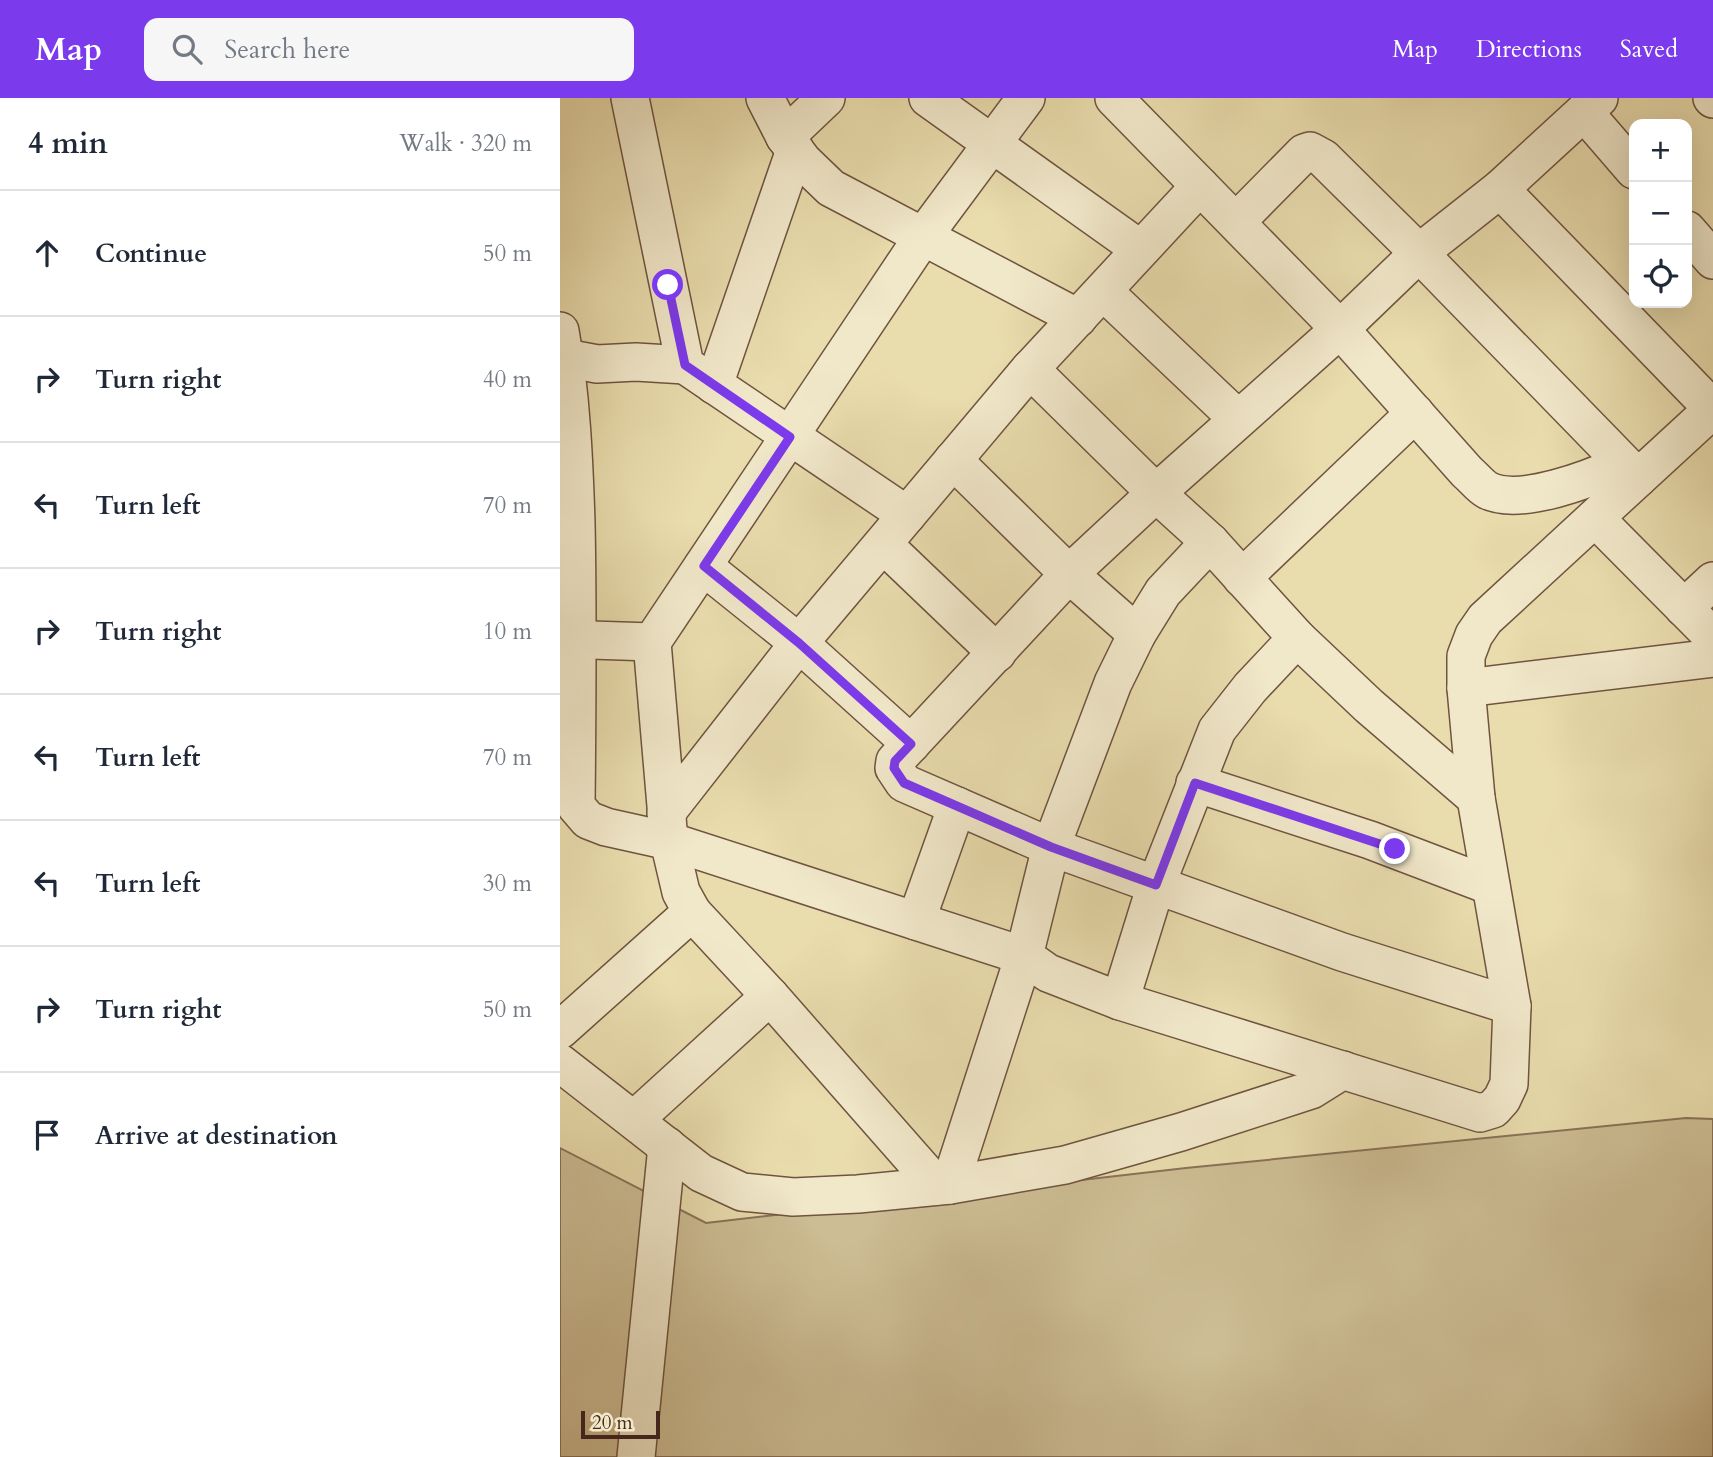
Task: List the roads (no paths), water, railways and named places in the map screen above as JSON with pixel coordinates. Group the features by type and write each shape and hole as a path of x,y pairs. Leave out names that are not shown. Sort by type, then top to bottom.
{"street":[{"path":"630,98 699,375"},
{"path":"765,98 790,144 831,188 1077,318"},
{"path":"699,375 790,144 826,98"},
{"path":"928,98 993,142 1140,250"},
{"path":"943,1186 692,912 681,892 667,827 652,642 922,238 1027,98"},
{"path":"1114,98 1340,329 1467,472 1488,490 1521,496 1631,471"},
{"path":"1512,1006 1342,952 1051,847 904,783 894,768 895,761 1069,574 1340,329 1419,253 1500,189 1591,105 1629,162"},
{"path":"1236,222 1304,153 1310,151 1323,158 1631,471"},
{"path":"667,827 799,643 1030,369 1200,186"},
{"path":"562,348 574,467 570,638 576,806 588,820 606,827 667,827 916,922 1024,956 1048,973 1120,1002 1480,1113 1493,1109 1502,1099 1509,1084 1512,1006 1476,798 1466,688 1466,656 1474,635 1485,619 1595,519 1631,471 1713,409 1500,189"},
{"path":"1692,236 1713,260"},
{"path":"1103,290 1238,419"},
{"path":"562,348 597,364 636,362 699,375 907,515"},
{"path":"1030,369 1209,542 1297,638 1369,706 1476,798"},
{"path":"1242,578 1415,412"},
{"path":"953,460 1069,574 1137,634"},
{"path":"1595,519 1713,638"},
{"path":"943,1186 1024,956 1051,847 1113,683 1137,634 1163,592 1209,542"},
{"path":"883,544 998,653"},
{"path":"704,566 799,643 911,744"},
{"path":"1684,608 1713,581"},
{"path":"570,638 652,642"},
{"path":"1120,1002 1156,885 1217,730 1250,688 1297,638"},
{"path":"1466,688 1713,658"},
{"path":"1195,783 1370,840 1491,887"},
{"path":"916,922 957,806"},
{"path":"560,1030 692,912"},
{"path":"634,1120 770,996"},
{"path":"560,1063 701,1173 742,1192 793,1197 943,1186 1065,1165 1181,1132 1311,1090 1343,1070"},
{"path":"636,1457 667,1146"}]}
